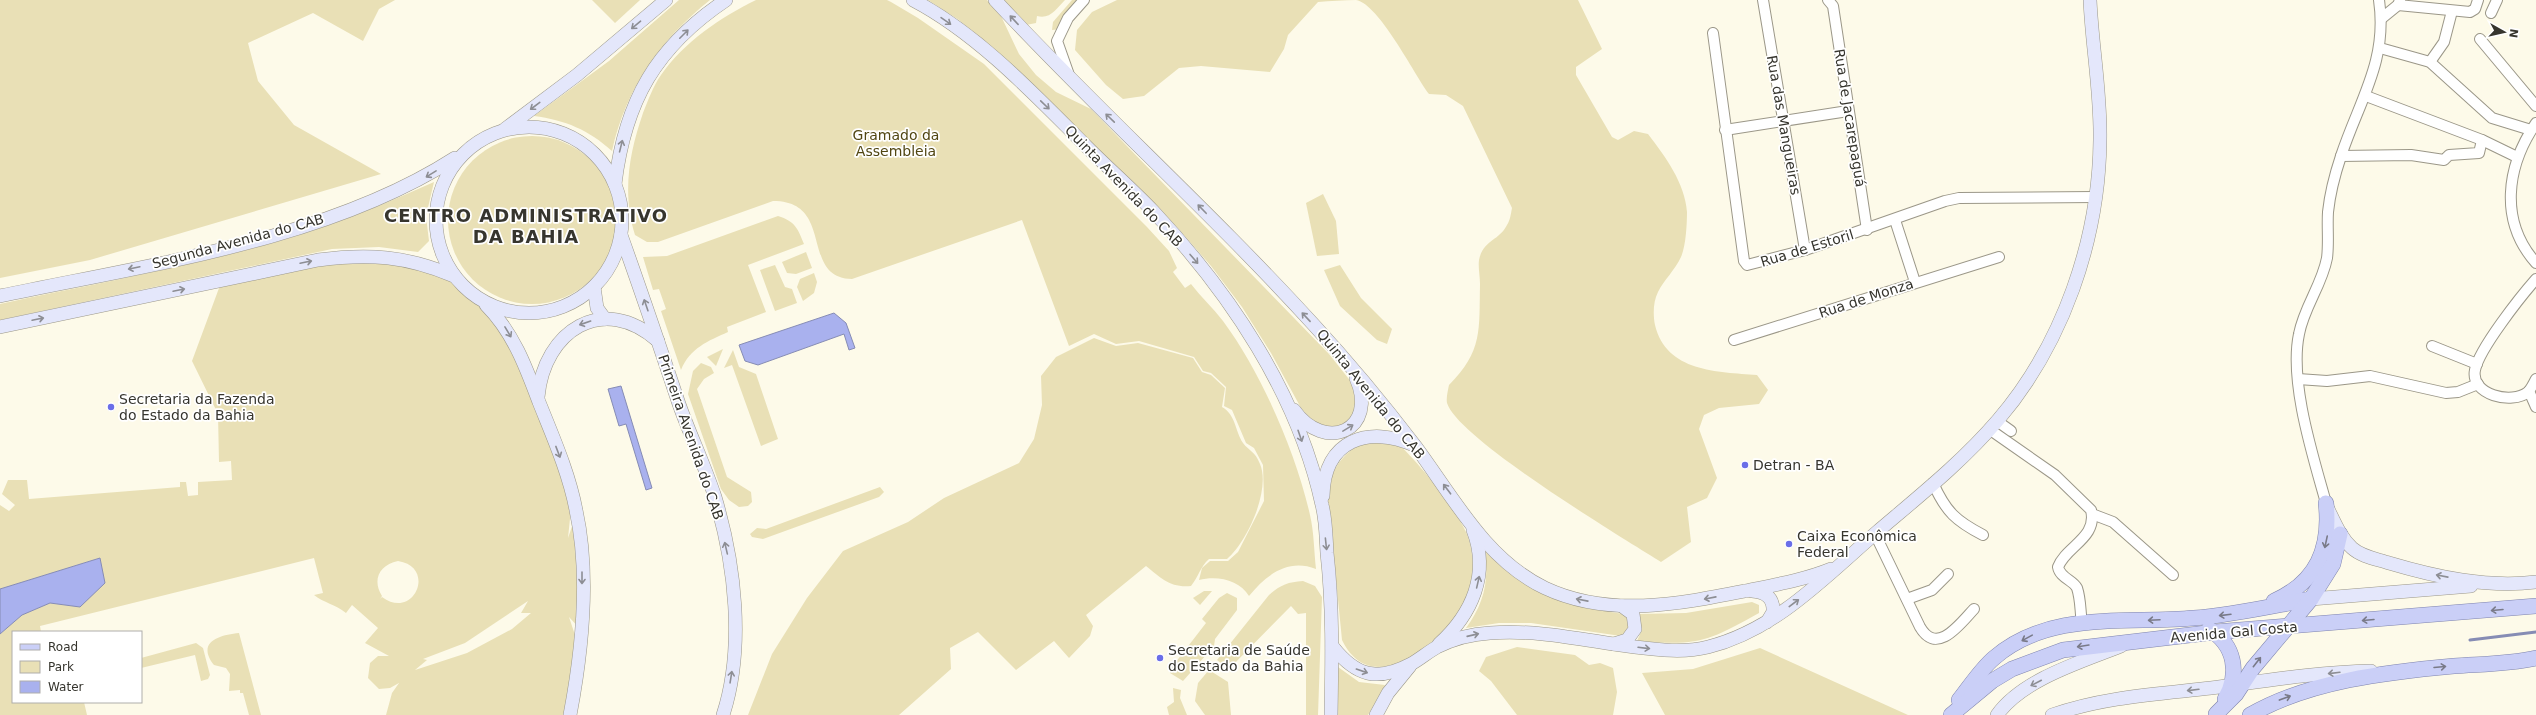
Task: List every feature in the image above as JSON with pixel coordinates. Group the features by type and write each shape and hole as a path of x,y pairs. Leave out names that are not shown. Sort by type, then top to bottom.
{"main road":[{"path":"570,715 575,687 582,611 582,566 578,520 573,495 538,398 509,334 497,316 483,302 467,291 454,276 443,256 438,242 436,212 440,191 446,177 464,153 482,139 503,130 577,74 666,0"},
{"path":"615,184 622,141 631,111 646,81 662,57 684,33 706,13 726,0"},
{"name":"Quinta Avenida do CAB","path":"913,0 955,27 992,57 1031,92 1154,212 1216,286 1259,350 1284,396 1296,425 1323,506 1332,599 1333,647 1331,715"},
{"name":"Quinta Avenida do CAB","path":"995,0 1071,80 1171,178 1288,298 1351,367 1415,446 1469,521"},
{"path":"1434,648 1478,634 1507,632 1661,650 1703,649 1762,626 1805,595 1933,483 1993,425 2031,375 2063,313 2084,257 2096,197 2100,155 2095,119 2088,8"},
{"path":"483,302 511,312 541,313 570,305 594,287 612,263 621,235 621,205 615,184 601,161 581,142 557,130 530,126 503,130"},
{"name":"Segunda Avenida do CAB","path":"0,296 188,256 320,221 400,190 426,177 464,153"},
{"name":"Primeira Avenida do CAB","path":"621,235 659,342 679,404 714,497 730,566 734,638 732,673 723,715"},
{"path":"0,327 318,260 349,256 402,259 426,264 454,276"},
{"path":"594,287 597,308 605,319"},
{"path":"538,398 544,369 560,340 573,328 588,322 605,319 635,325 659,342"},
{"path":"1284,396 1298,415 1312,427 1320,432 1340,432 1357,422 1363,402 1362,392 1351,367"},
{"path":"1323,506 1323,485 1328,466 1339,450 1352,441 1367,436 1380,436 1398,439 1415,446"},
{"path":"2326,503 2340,534 2353,549 2370,558 2416,571 2501,584"},
{"path":"2256,609 2285,596 2297,588 2316,565 2323,552 2327,538 2326,503"},
{"path":"1469,521 1497,556 1542,587 1576,599 1622,606 1659,606 1749,590 1804,578 1838,566"},
{"path":"1333,647 1346,664 1358,671 1371,674 1390,673 1413,663 1434,648 1451,633 1464,615 1478,585 1481,563 1479,550 1469,521"},
{"path":"2215,714 2237,684 2311,598 2333,564 2340,534"},
{"path":"1949,715 1994,658 2034,634 2048,628 2082,623 2193,618 2256,609 2311,598 2536,582"},
{"path":"1749,590 1763,592 1772,600 1773,606 1771,618 1762,626"},
{"path":"1612,644 1627,640 1635,629 1633,614 1622,606"},
{"name":"Avenida Gal Costa","path":"1949,715 1992,681 2035,658 2062,650 2136,640 2215,632 2536,606"},
{"path":"2193,618 2215,632 2224,640 2234,660 2237,684"},
{"path":"1997,715 2018,693 2034,684 2084,661 2136,640"},
{"path":"2052,715 2072,708 2115,700 2237,684 2349,672 2401,670 2536,658"},
{"path":"1376,715 1388,693 1413,663"},
{"path":"2250,715 2281,699 2321,686 2401,670"}],"street":[{"path":"1071,80 1057,41 1068,18 1084,0"},
{"name":"Rua das Mangueiras","path":"1767,0 1783,121 1805,250"},
{"path":"2326,503 2308,434 2298,379 2296,362 2299,332 2304,313 2323,275 2327,256 2332,188 2341,156 2366,96 2380,48 2382,18 2380,0"},
{"path":"2382,18 2399,3 2452,12 2470,12 2475,9 2478,0"},
{"path":"2491,12 2497,0"},
{"name":"Rua de Jacarepaguá","path":"1830,3 1867,230"},
{"path":"2430,62 2444,42 2452,12"},
{"name":"Rua de Estoril","path":"1713,33 1744,261 1750,265 1805,250 1867,230 1945,201 1959,198 2096,197"},
{"path":"2480,39 2536,106"},
{"path":"2380,48 2430,62 2492,118 2534,126 2517,156 2510,185 2512,213 2520,241 2536,263"},
{"path":"2366,96 2482,140 2517,156"},
{"path":"1726,130 1848,110"},
{"path":"2341,156 2411,155 2433,160 2444,160 2449,155 2479,153 2482,140"},
{"path":"1895,220 1915,282"},
{"name":"Rua de Monza","path":"1734,340 1915,282 1999,257"},
{"path":"2536,279 2507,315 2477,364 2474,374 2478,384 2485,391 2503,397 2512,398 2529,391 2536,379"},
{"path":"2432,346 2477,364"},
{"path":"2298,379 2327,381 2370,376 2446,393 2458,392 2478,384"},
{"path":"2529,391 2536,407"},
{"path":"1993,425 2011,431"},
{"path":"1993,425 2008,444 2055,475 2086,505 2092,514 2113,522 2173,575"},
{"path":"1933,483 1949,512 1967,526 1984,535"},
{"path":"2082,623 2081,599 2076,586 2067,580 2058,567 2087,534 2092,514"},
{"path":"1875,534 1924,634 1933,639 1945,636 1974,609"},
{"path":"1907,599 1932,590 1948,574"}],"green space":[{"path":"0,0 395,0 379,9 363,41 313,13 248,43 258,81 294,125 381,174 90,260 0,278"},
{"path":"592,0 640,0 615,23"},
{"path":"679,0 710,0 692,15 676,32 648,67 626,106 612,151 594,137 576,127 556,120 534,116 609,61"},
{"name":"Gramado da Assembleia","path":"756,0 887,0 891,2 918,18 984,64 1147,227 1169,251 1177,268 1173,272 1185,288 1191,284 1223,321 1237,341 1264,388 1276,414 1304,491 1311,521 1316,569 1306,566 1296,566 1278,570 1263,581 1249,596 1240,586 1227,580 1213,578 1199,580 1202,568 1210,561 1228,561 1238,552 1264,501 1263,465 1254,448 1246,443 1232,410 1224,406 1226,387 1211,373 1203,371 1194,357 1139,341 1116,344 1094,334 1069,346 1022,220 852,279 836,275 826,266 820,254 812,225 804,213 792,204 773,201 658,242 647,242 635,235 631,219 628,189 631,159 643,113 656,84 670,63 692,41 717,22"},
{"path":"928,0 987,0 1001,16 1019,54 1036,75 1056,92 1091,109 1329,354 1356,388 1355,414 1343,425 1326,428 1313,421 1301,408 1271,353 1242,307 1211,266 1177,227 992,48 959,20"},
{"path":"995,0 1065,0 1049,15 1042,17 1037,16 1036,23 1026,25"},
{"path":"1072,0 1084,0 1061,29 1052,30 1053,22"},
{"path":"1117,0 1356,0 1318,2 1288,35 1284,49 1270,72 1201,66 1179,68 1144,96 1123,99 1106,85 1075,50 1077,30 1092,12"},
{"path":"1356,0 1578,0 1602,49 1576,67 1576,75 1612,137 1618,140 1634,131 1648,134 1673,170 1685,201 1687,212 1686,228 1684,247 1681,257 1660,288 1655,300 1654,321 1661,341 1670,352 1682,361 1710,370 1726,373 1757,375 1768,390 1759,404 1719,408 1704,415 1699,429 1717,478 1707,498 1687,507 1691,542 1661,562 1579,511 1510,463 1480,440 1458,419 1447,403 1449,385 1468,361 1477,339 1480,314 1479,260 1481,253 1488,244 1504,230 1509,221 1512,208 1463,106 1446,95 1429,94 1385,26 1365,4"},
{"path":"524,136 540,136 564,142 579,150 592,160 602,173 610,188 615,204 615,236 610,252 602,267 592,280 579,290 556,301 540,304 524,304 508,301 492,294 478,285 467,274 458,260 451,244 448,228 448,212 451,196 458,180 467,166 478,155 492,146 508,139"},
{"path":"434,182 426,216 429,241 418,252 379,247 332,249 0,320 0,304 182,266 290,238 327,226 399,198"},
{"path":"1323,194 1336,221 1339,254 1317,256 1306,203"},
{"path":"778,216 788,220 795,226 804,244 748,265 766,312 727,327 728,332 700,346 689,356 681,370 661,311 666,309 659,289 653,290 643,257 667,256"},
{"path":"806,252 812,268 796,274 787,273 782,262"},
{"path":"349,256 454,276 467,291 483,302 524,362 571,509 568,538 577,512 581,630 569,617 580,650 570,715 386,715 392,693 399,683 390,688 379,689 368,678 370,663 378,656 389,656 365,643 378,628 352,605 346,613 314,595 323,593 314,558 40,626 41,631 12,631 12,703 84,703 87,715 0,715 0,634 22,615 50,603 80,607 100,558 0,589 0,505 9,511 15,505 2,494 8,480 27,480 29,499 180,487 180,482 186,482 188,496 198,495 198,482 232,480 231,461 219,462 218,414 192,361 222,280","holes":["398,561 410,565 416,573 419,581 417,590 411,598 403,602 393,603 382,597 380,599 382,596 379,590 378,579 382,570 391,563","528,601 521,613 531,613 512,629 467,653 415,670 427,660 423,659 465,643"]},
{"path":"775,265 785,287 792,289 797,303 775,311 760,270"},
{"path":"1340,265 1361,298 1392,329 1387,344 1377,340 1340,306 1324,270"},
{"path":"814,273 817,282 814,293 803,301 797,287 800,279"},
{"path":"1094,338 1116,346 1138,343 1193,358 1202,372 1211,375 1225,388 1222,407 1227,410 1233,419 1240,438 1245,446 1258,460 1263,475 1260,501 1255,515 1242,541 1235,551 1227,559 1209,559 1191,586 1171,584 1146,566 1086,615 1093,626 1090,636 1069,658 1054,641 1016,670 978,632 950,648 951,669 899,715 748,715 772,654 807,598 843,551 908,522 944,498 1019,463 1034,439 1042,405 1041,376 1056,357"},
{"path":"723,349 716,366 707,357"},
{"path":"733,350 739,367 756,374 778,439 761,446 732,365 724,368"},
{"path":"701,363 711,367 714,373 704,379 697,389 727,477 751,492 752,502 748,506 739,507 729,500 721,489 688,394 693,371"},
{"path":"1364,442 1397,443 1415,461 1445,498 1461,522 1469,541 1473,560 1472,580 1468,597 1464,606 1450,624 1420,651 1403,661 1386,666 1369,666 1354,657 1342,640 1328,499 1331,481 1337,465 1348,453"},
{"path":"880,487 884,492 879,497 763,539 752,537 750,534 757,528 766,529"},
{"path":"1484,550 1503,568 1587,608 1623,614 1628,618 1629,625 1627,632 1621,636 1531,623 1499,623 1466,628 1477,610 1484,591 1486,581 1486,561"},
{"path":"1303,581 1315,586 1322,597 1318,715 1306,715 1306,613 1298,614 1291,606 1229,669 1217,660 1269,595 1284,585"},
{"path":"1204,591 1212,591 1200,605 1193,598"},
{"path":"1227,593 1237,598 1237,610 1215,639 1214,646 1183,681 1170,673 1172,667 1206,623 1202,619 1219,598"},
{"path":"1752,602 1759,605 1759,613 1714,636 1701,640 1674,643 1637,641 1642,630 1638,614 1686,613"},
{"path":"239,633 261,715 249,715 243,693 240,693 240,690 229,691 230,674 226,668 214,665 209,657 209,645 212,641 224,636"},
{"path":"196,643 203,648 210,675 208,679 201,681 195,655 142,668 142,658"},
{"path":"1517,647 1575,655 1589,665 1600,663 1613,668 1617,692 1613,715 1517,715 1491,681 1479,671 1486,657"},
{"path":"1760,648 1908,715 1665,715 1642,673 1693,669"},
{"path":"1338,667 1359,682 1385,685 1368,715 1338,715"},
{"path":"1209,670 1228,682 1231,715 1205,715 1195,701 1198,683"},
{"path":"1173,688 1181,690 1180,698 1187,715 1169,715 1167,707 1174,702"}],"water":[{"path":"834,313 846,323 855,348 849,350 844,334 758,365 745,361 739,345"},
{"path":"621,386 652,488 646,490 626,424 619,426 608,389"},
{"path":"100,558 105,583 80,607 50,603 22,615 0,634 0,589"}],"waterway":[{"path":"2470,640 2536,632"}],"place":[{"name":"Secretaria da Fazenda do Estado da Bahia","path":"111,407"},
{"name":"Detran - BA","path":"1745,465"},
{"name":"Caixa Econômica Federal","path":"1789,544"},
{"name":"Secretaria de Saúde do Estado da Bahia","path":"1160,658"}],"district":[{"name":"CENTRO ADMINISTRATIVO DA BAHIA","path":"526,226"}]}
